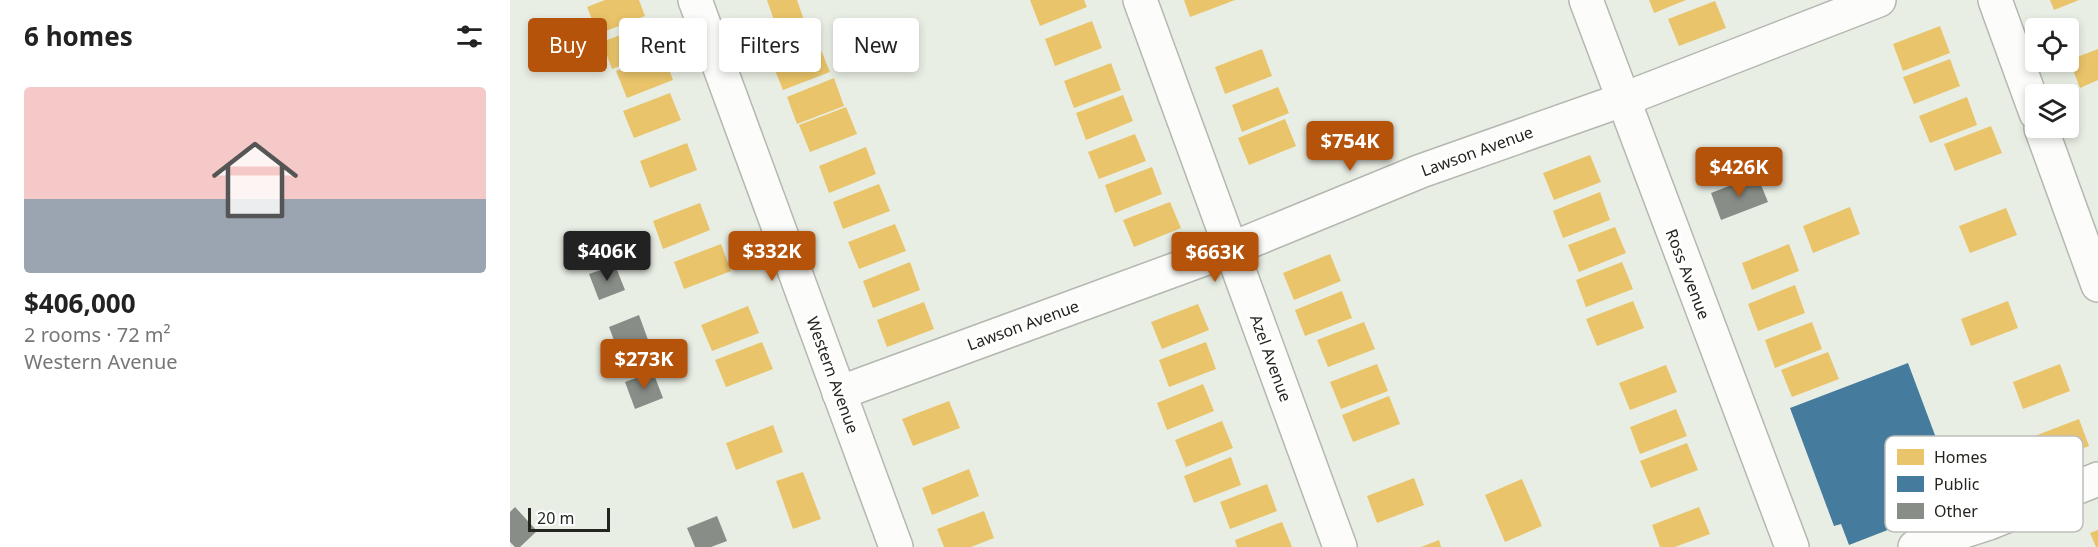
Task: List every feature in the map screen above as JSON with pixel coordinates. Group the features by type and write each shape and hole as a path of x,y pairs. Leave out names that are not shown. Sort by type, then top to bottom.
{"street":[{"name":"Western Avenue","path":"695,0 896,547"},
{"name":"Azel Avenue","path":"1140,0 1340,547"},
{"name":"Ross Avenue","path":"1586,0 1792,547"},
{"name":"Lawson Avenue","path":"839,393 1231,249 1421,171 1622,100 1879,0"},
{"path":"1995,0 2025,84"},
{"path":"2045,138 2098,285"},
{"path":"2083,485 2098,479"},
{"path":"1915,547 1961,532"}],"building: Homes":[{"path":"605,0 639,0 645,16 619,18 619,26 607,31 607,18 591,18 587,7"},
{"path":"767,0 797,0 803,18 773,18"},
{"path":"1030,0 1084,0 1087,7 1040,26"},
{"path":"1184,0 1235,0 1190,17"},
{"path":"1649,0 1686,0 1654,13"},
{"path":"2050,0 2079,0 2054,10"},
{"path":"1715,1 1726,28 1679,46 1668,19"},
{"path":"1092,21 1102,48 1055,66 1045,39"},
{"path":"1940,26 1950,53 1903,71 1893,44"},
{"path":"619,35 619,66 612,69 607,56 607,40"},
{"path":"1262,49 1272,76 1225,94 1215,67"},
{"path":"2098,49 2098,80 2080,88 2074,72 2079,72 2079,56"},
{"path":"821,50 830,72 783,90 776,72 821,72"},
{"path":"1950,59 1960,86 1914,104 1903,77"},
{"path":"1111,63 1121,90 1074,108 1064,81"},
{"path":"616,71 670,72 673,80 627,98"},
{"path":"834,78 844,106 797,124 787,97"},
{"path":"1278,87 1289,113 1242,132 1232,105"},
{"path":"670,93 681,120 634,138 623,111"},
{"path":"1123,95 1133,121 1086,140 1076,113"},
{"path":"1967,97 1977,125 1930,143 1919,116"},
{"path":"846,107 857,134 810,152 799,125"},
{"path":"1285,119 1296,146 1249,165 1238,138"},
{"path":"1991,126 2002,153 1955,171 1944,144"},
{"path":"1135,134 1146,161 1099,179 1088,152"},
{"path":"687,143 697,170 650,188 640,161"},
{"path":"866,147 876,174 829,193 819,166"},
{"path":"1590,155 1601,182 1554,200 1543,173"},
{"path":"1152,167 1162,194 1115,213 1105,185"},
{"path":"879,184 890,211 843,229 833,202"},
{"path":"1600,192 1610,220 1563,238 1553,211"},
{"path":"1170,202 1181,228 1134,247 1123,220"},
{"path":"700,203 710,230 663,249 653,221"},
{"path":"1850,207 1860,234 1813,253 1803,226"},
{"path":"2006,208 2017,235 1970,253 1959,226"},
{"path":"895,224 906,251 859,269 848,242"},
{"path":"1615,227 1626,253 1579,272 1568,245"},
{"path":"721,244 731,271 684,289 674,262"},
{"path":"1789,244 1799,271 1752,290 1742,263"},
{"path":"1330,254 1341,281 1294,300 1283,273"},
{"path":"910,262 920,290 873,308 863,281"},
{"path":"1622,262 1633,289 1586,307 1576,280"},
{"path":"1795,285 1805,313 1758,331 1748,304"},
{"path":"1342,291 1352,318 1305,336 1295,310"},
{"path":"1633,301 1644,328 1597,346 1586,319"},
{"path":"2008,301 2018,328 1971,346 1961,319"},
{"path":"924,302 934,329 887,347 877,320"},
{"path":"1198,304 1209,330 1162,349 1151,322"},
{"path":"748,306 759,333 712,351 701,325"},
{"path":"1364,322 1375,349 1328,367 1317,340"},
{"path":"1812,322 1822,349 1775,368 1765,340"},
{"path":"762,342 773,369 726,387 715,360"},
{"path":"1206,342 1216,369 1169,387 1159,360"},
{"path":"1828,352 1839,379 1792,397 1781,370"},
{"path":"1377,364 1388,391 1341,409 1330,382"},
{"path":"2060,364 2070,391 2023,409 2013,382"},
{"path":"1666,365 1677,392 1630,410 1619,383"},
{"path":"1203,384 1214,411 1167,430 1157,403"},
{"path":"1389,396 1400,424 1353,442 1342,415"},
{"path":"949,401 960,428 913,446 902,419"},
{"path":"1676,409 1687,436 1640,454 1630,427"},
{"path":"2079,419 2089,446 2083,448 2083,436 2035,436"},
{"path":"1222,421 1233,448 1186,467 1175,440"},
{"path":"773,425 783,452 736,470 726,443"},
{"path":"1687,443 1698,470 1651,488 1640,461"},
{"path":"1231,457 1241,485 1194,503 1184,476"},
{"path":"969,469 979,496 932,515 922,488"},
{"path":"803,472 821,519 793,529 776,481"},
{"path":"1414,478 1424,505 1377,523 1367,496"},
{"path":"1522,479 1542,526 1505,542 1485,495"},
{"path":"1267,484 1277,511 1230,529 1220,502"},
{"path":"1699,507 1710,534 1675,547 1660,547 1652,525"},
{"path":"984,511 994,538 971,547 944,547 937,529"},
{"path":"1282,522 1292,547 1237,547 1235,540"},
{"path":"2098,530 2098,547 2096,547 2090,533"},
{"path":"1439,540 1441,547 1421,547"}],"building: Public":[{"path":"1908,363 1935,436 1885,436 1885,531 1849,545 1841,524 1834,526 1790,408"}],"building: Other":[{"path":"1757,175 1768,202 1721,220 1711,193"},
{"path":"615,265 625,290 599,300 589,274"},
{"path":"639,315 651,348 621,359 609,327"},
{"path":"653,372 663,398 635,409 625,382"},
{"path":"515,507 537,531 520,547 515,547 510,542 510,512"},
{"path":"717,516 727,541 711,547 695,547 687,528"}]}
